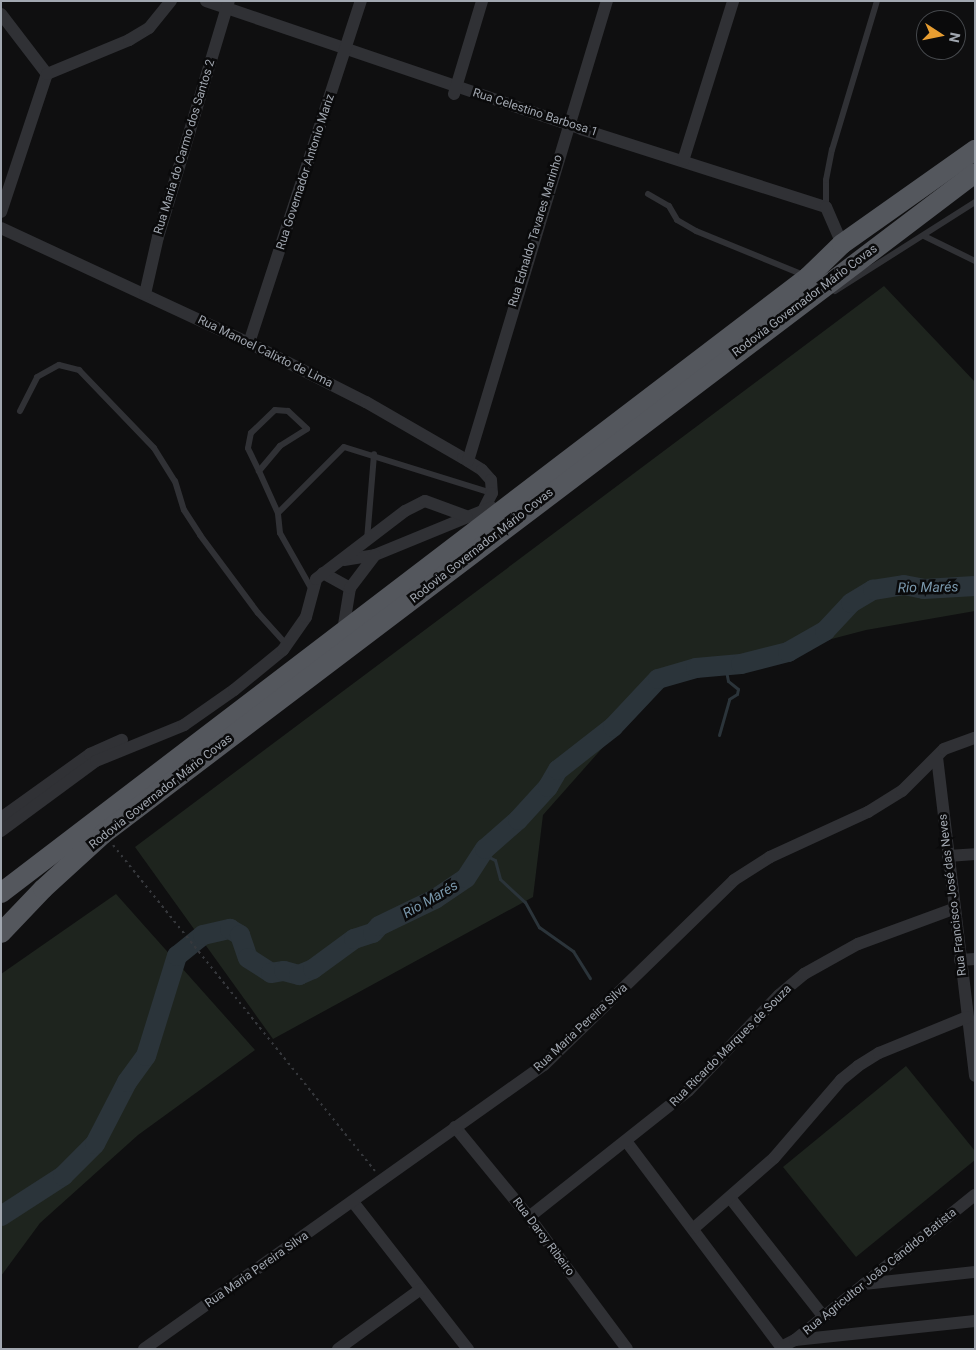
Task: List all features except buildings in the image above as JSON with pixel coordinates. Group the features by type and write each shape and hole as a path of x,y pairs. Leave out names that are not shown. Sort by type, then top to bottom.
{"highway":[{"name":"Rodovia Governador Mário Covas","path":"1,893 808,277 842,244 975,150"},
{"name":"Rodovia Governador Mário Covas","path":"1,933 103,834 975,173"}],"street":[{"path":"1,212 47,74 129,40 149,28 171,1"},
{"name":"Rua Celestino Barbosa 1","path":"206,1 228,5 455,91 826,207"},
{"name":"Rua Governador Antonio Mariz","path":"249,343 347,50 360,1"},
{"path":"455,91 482,1"},
{"name":"Rua Ednaldo Tavares Marinho","path":"468,461 607,1"},
{"path":"682,161 733,1"},
{"name":"Rua Maria do Carmo dos Santos 2","path":"145,294 158,237 228,5"},
{"path":"1,14 47,74"},
{"path":"826,207 842,244"},
{"name":"Rua Manoel Calixto de Lima","path":"1,228 249,343 366,402 468,461 487,475 492,493"},
{"path":"484,509 492,493"},
{"path":"342,561 375,555 466,516 519,496"},
{"path":"1,830 96,761 163,735 202,714 283,650 306,617 311,588 323,573 419,503 430,502 466,516"},
{"path":"343,631 350,588 375,555"},
{"path":"323,573 350,588"},
{"path":"1,818 102,747 157,731 183,718 286,644"},
{"path":"937,757 954,744 975,738"},
{"name":"Rua Francisco José das Neves","path":"937,757 953,909 974,1069"},
{"name":"Rua Maria Pereira Silva","path":"144,1349 544,1065 734,880 770,857 868,812 902,791 937,757"},
{"path":"948,856 975,854"},
{"name":"Rua Ricardo Marques de Souza","path":"529,1217 688,1091 779,995 804,974 858,944 953,909"},
{"path":"960,960 975,958"},
{"path":"694,1228 731,1198 774,1158 840,1080 858,1066 879,1053 967,1017"},
{"name":"Rua Darcy Ribeiro","path":"455,1127 529,1217 628,1349"},
{"path":"626,1141 783,1347"},
{"name":"Rua Agricultor João Cândido Batista","path":"783,1347 795,1340 975,1195"},
{"path":"731,1198 824,1317"},
{"path":"352,1202 422,1288 468,1349"},
{"path":"864,1284 975,1272"},
{"path":"338,1349 422,1288"},
{"path":"795,1340 975,1321"}],"lane":[{"path":"826,207 826,180 832,150 877,1"},
{"path":"648,194 668,206 677,220 696,231 808,277"},
{"path":"761,335 924,236 975,202"},
{"path":"924,236 975,261"},
{"path":"20,411 37,377 59,365 79,370 154,448 175,481 184,510 200,536 258,614 286,644"},
{"path":"259,471 280,446 307,429 288,411 276,410 251,433 248,448 278,514 280,532 311,588"},
{"path":"278,514 344,447 374,454 492,493"},
{"path":"367,540 374,454"}],"path":[{"path":"103,834 202,954 383,1181"}],"shaded area":[{"path":"884,286 975,382 975,611 866,630 659,684 543,815 533,897 273,1039 135,847"},
{"path":"116,894 255,1050 138,1135 40,1223 1,1276 1,974"},
{"path":"906,1066 975,1151 975,1160 856,1257 783,1167"}],"waterway":[{"name":"Rio Marés","path":"1,1216 63,1176 95,1144 127,1082 146,1056 177,956 203,935 230,929 240,935 248,958 271,973 284,971 299,975 313,969 354,939 373,933 379,926 435,899 466,878 485,849 518,820 548,787 558,770 613,727 658,679 696,668 741,664 788,652 825,631 851,603 873,590 904,585 924,589 975,586"},
{"path":"719,735 729,699 737,694 738,689 728,681 725,666"},
{"path":"483,854 495,860 500,879 525,902 539,927 573,951 590,978"}]}
